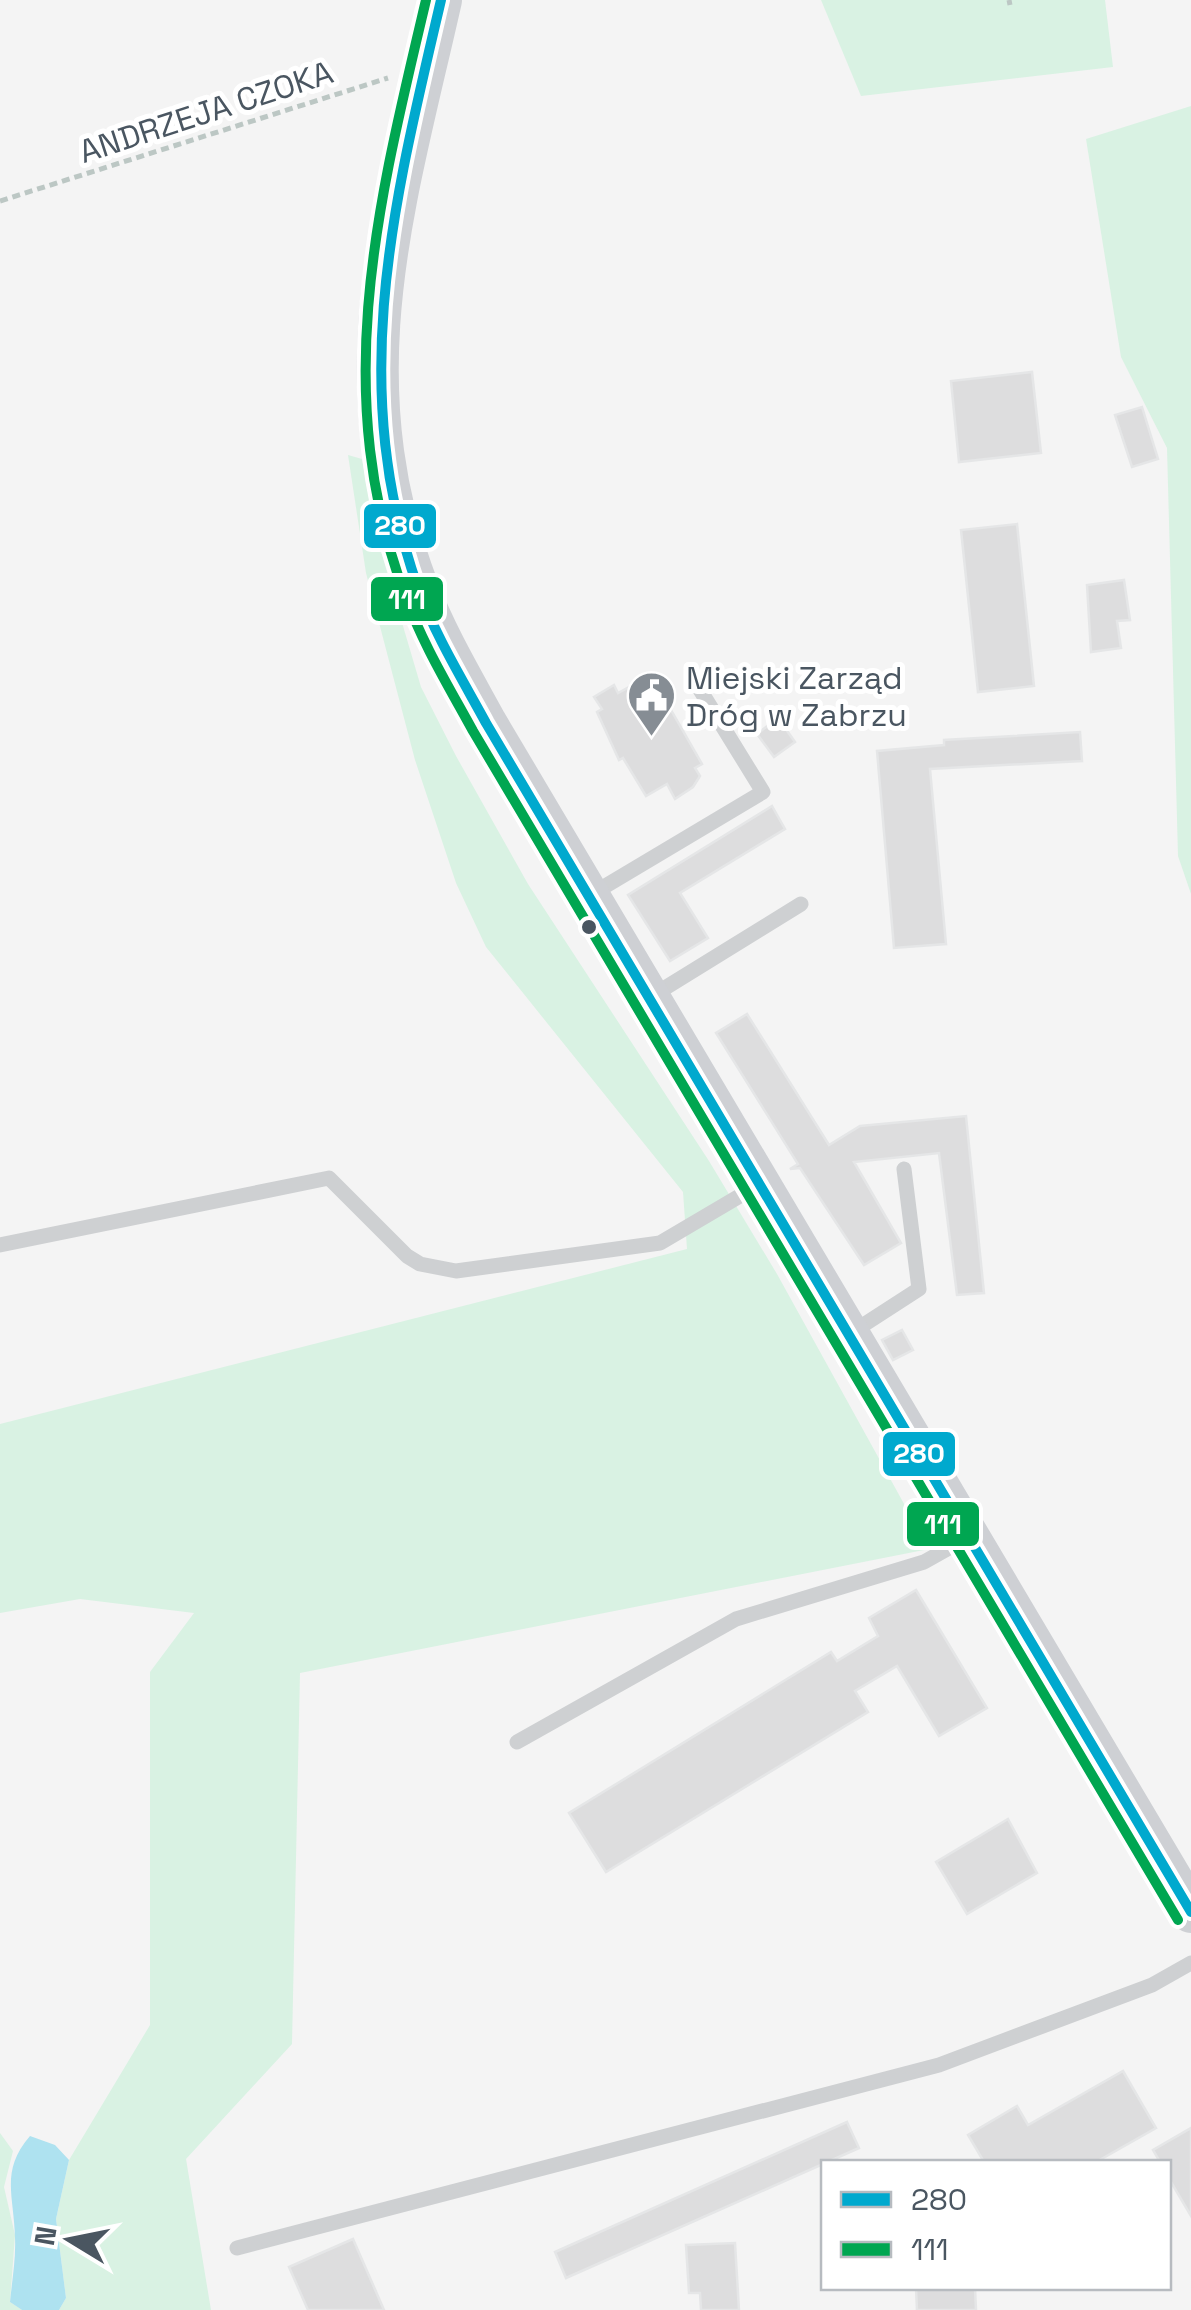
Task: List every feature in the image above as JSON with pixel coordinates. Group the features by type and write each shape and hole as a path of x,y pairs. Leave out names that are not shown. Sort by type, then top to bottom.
{"street":[{"path":"441,0 383,262 376,400 383,461 412,571 444,643 648,998 1191,1912"}],"lane":[{"path":"589,896 763,792 694,680"},
{"path":"648,998 801,904"},
{"path":"848,1336 919,1289 904,1169"},
{"path":"0,1244 329,1178 407,1256 420,1264 456,1272 660,1243 759,1185"},
{"path":"517,1742 736,1619 924,1562 968,1538"},
{"path":"237,2248 939,2064 1152,1985 1191,1963"}],"path":[{"name":"ANDRZEJA CZOKA","path":"0,201 426,66"}],"green space":[{"path":"821,0 1105,0 1113,67 861,96"},
{"path":"1191,106 1191,894 1178,856 1167,448 1121,357 1086,139"},
{"path":"348,455 362,459 375,531 421,687 456,756 528,884 709,1161 777,1274 929,1549 300,1673 292,2044 186,2159 211,2310 59,2310 66,2298 56,2219 69,2160 150,2025 150,1672 194,1613 80,1599 0,1613 0,1424 687,1249 683,1192 486,947 456,883 415,760 366,573"},
{"path":"0,2133 13,2151 4,2187 15,2235 10,2302 22,2310 0,2310"}],"water":[{"path":"30,2136 55,2145 69,2160 56,2219 66,2298 59,2310 22,2310 10,2302 15,2246 12,2172"}],"building":[{"path":"1032,372 1041,453 959,462 951,381"},
{"path":"1142,407 1158,459 1132,467 1115,415"},
{"path":"1017,524 1034,686 978,692 961,530"},
{"path":"1124,580 1130,620 1117,621 1121,648 1091,652 1087,585"},
{"path":"642,680 651,696 660,691 702,764 695,768 700,776 693,787 675,799 667,784 646,796 623,758 619,760 597,712 602,709 594,697 614,685 618,693"},
{"path":"778,718 795,742 774,757 757,734"},
{"path":"1080,732 1082,761 930,769 946,944 894,948 877,751 944,745 944,740"},
{"path":"772,806 785,829 680,893 708,938 670,961 628,895"},
{"path":"747,1014 829,1145 860,1126 966,1116 984,1293 957,1295 939,1153 854,1162 901,1243 864,1265 800,1168 790,1169 798,1164 716,1033"},
{"path":"902,1330 913,1350 893,1360 882,1340"},
{"path":"916,1590 987,1708 939,1736 897,1666 855,1691 868,1712 606,1872 569,1813 831,1652 837,1661 878,1636 869,1618"},
{"path":"1008,1819 1037,1873 967,1914 936,1862"},
{"path":"1123,2071 1156,2128 1100,2160 983,2160 968,2135 1017,2106 1028,2125"},
{"path":"847,2122 859,2148 832,2160 821,2160 821,2165 566,2278 555,2252"},
{"path":"1191,2128 1191,2216 1171,2182 1171,2160 1159,2160 1153,2150"},
{"path":"353,2239 384,2310 308,2310 289,2267"},
{"path":"735,2243 739,2310 701,2310 700,2293 689,2293 686,2245"},
{"path":"916,2290 975,2290 976,2310 917,2310"}],"transit line":[{"name":"111","path":"426,0 378,224 366,371 369,445 382,519 412,613 473,731 1178,1920"},
{"name":"280","path":"441,0 394,221 381,366 385,438 396,512 418,588 449,657 486,723 1191,1912"}],"place":[{"name":"Miejski Zarząd Dróg w Zabrzu","path":"651,738"}]}
